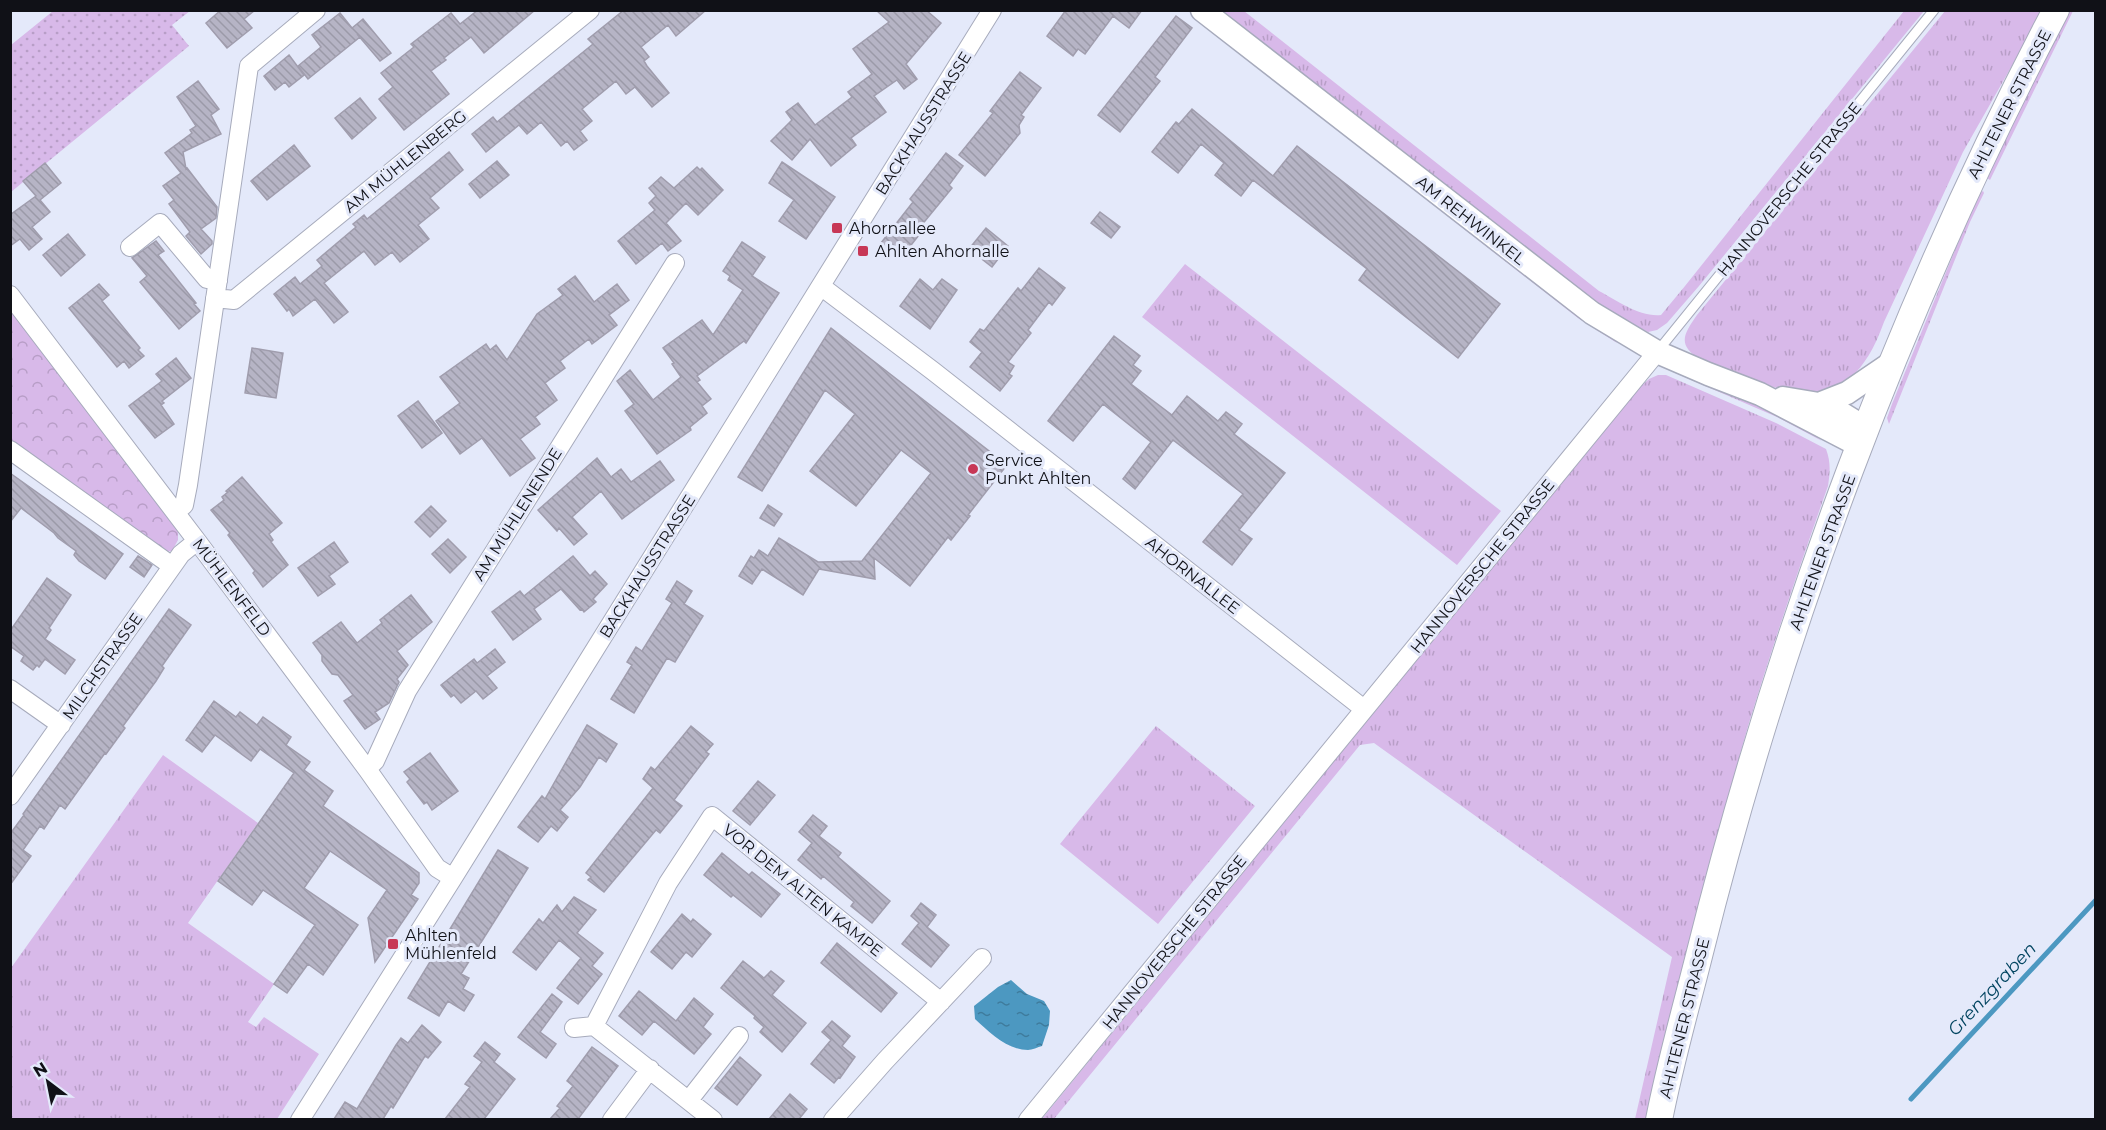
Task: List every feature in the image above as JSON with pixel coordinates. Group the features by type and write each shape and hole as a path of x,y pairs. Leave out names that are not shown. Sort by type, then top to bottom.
{"main road":[{"name":"AHLTENER STRASSE","path":"1659,1119 1718,882 1754,753 1800,610 1864,438 1940,248 1976,169 2056,10"}],"street":[{"path":"176,512 184,505 249,66 316,10"},
{"name":"AM MÜHLENBERG","path":"216,289 234,300 590,10"},
{"name":"BACKHAUSSTRASSE","path":"300,1119 822,287 992,10"},
{"name":"AM REHWINKEL","path":"1202,10 1573,299 1626,335 1657,352 1864,438"},
{"path":"130,247 160,223 216,289"},
{"name":"AM MÜHLENENDE","path":"367,769 375,761 413,682 675,263"},
{"name":"AHORNALLEE","path":"822,287 933,371 1364,709"},
{"name":"MÜHLENFELD","path":"10,295 176,512 367,769 437,868 453,878"},
{"name":"HANNOVERSCHE STRASSE","path":"1028,1119 1657,352"},
{"path":"1818,404 1847,393 1894,361"},
{"name":"AM REHWINKEL","path":"1760,394 1818,404 1836,410 1864,438"},
{"path":"10,450 172,566"},
{"name":"MILCHSTRASSE","path":"10,796 172,566 181,554 197,541"},
{"path":"10,689 61,725"},
{"name":"VOR DEM ALTEN KAMPE","path":"594,1026 668,883 712,816 941,1002"},
{"path":"833,1119 982,958"},
{"path":"574,1028 594,1026 713,1119"},
{"path":"688,1100 739,1036"},
{"path":"612,1119 650,1069"}],"lane":[{"name":"HANNOVERSCHE STRASSE","path":"1657,352 1934,10"}],"green space":[{"path":"53,11 190,11 172,25 189,46 11,192 11,45"},
{"path":"1221,11 1244,11 1599,291 1637,311 1661,315 1904,11 1924,11 1699,286 1667,323 1657,330 1648,332 1614,315 1530,253"},
{"path":"1945,11 2043,11 1963,152 1869,356 1851,377 1830,389 1808,393 1784,390 1758,382 1693,355 1685,344 1685,339 1688,328 1697,315"},
{"path":"2068,11 2073,11 1990,180 1987,178 2009,128"},
{"path":"1220,33 1617,343 1578,318 1218,37"},
{"path":"1983,191 1889,424 1887,418 1892,404 1978,194"},
{"path":"1185,264 1501,511 1457,565 1142,317"},
{"path":"10,304 178,530 178,540 172,551 161,552 11,444"},
{"path":"1673,372 1686,374 1770,410 1822,441 1777,417"},
{"path":"1658,375 1666,375 1776,423 1826,449 1830,467 1828,486 1768,664 1735,772 1650,1119 1635,1119 1672,957 1374,743 1360,745 1054,1119 1041,1120 1636,391 1649,379"},
{"path":"1156,726 1255,806 1158,924 1060,844"},
{"path":"163,755 258,823 188,923 274,984 248,1022 256,1027 264,1017 319,1054 277,1119 11,1120 11,968"}],"water":[{"path":"1011,980 1027,994 1044,1001 1050,1011 1049,1025 1042,1046 1028,1050 1013,1047 999,1039 975,1019 974,1006"}],"building":[{"path":"221,10 255,10 244,19 252,28 227,48 206,23"},
{"path":"478,10 535,10 484,53 471,37 444,58 446,60 431,71 449,94 404,130 379,99 393,87 381,73 414,47 411,44 451,13 460,24"},
{"path":"624,10 706,10 676,36 668,25 641,47 649,57 644,61 647,66 669,93 652,107 635,87 626,94 616,81 582,109 592,121 580,131 587,140 574,150 567,141 561,146 541,122 527,134 519,125 486,152 472,134 493,117 497,122 593,44 588,39"},
{"path":"876,10 926,10 941,23 906,64 917,79 904,89 897,80 874,96 886,112 851,138 856,145 831,166 810,139 792,160 771,141 792,120 786,112 798,103 815,125 852,97 848,92 872,74 853,49 889,22"},
{"path":"1066,10 1142,10 1129,28 1113,16 1085,54 1078,49 1073,56 1047,36"},
{"path":"340,13 352,28 363,19 391,53 380,61 360,37 308,79 298,66 321,47 312,35"},
{"path":"1176,16 1192,28 1155,77 1160,81 1120,132 1098,115"},
{"path":"289,55 304,75 289,87 285,82 275,90 264,76"},
{"path":"1020,72 1041,88 1021,115 1024,117 1019,125 1020,133 985,176 959,155 993,113 990,111"},
{"path":"198,81 219,109 211,115 221,134 183,152 186,169 217,207 216,218 201,229 212,244 201,254 186,236 190,232 169,204 174,200 163,186 181,173 165,153 192,133 190,130 196,126 177,97"},
{"path":"360,98 376,118 352,139 335,118"},
{"path":"1192,109 1273,176 1297,146 1500,304 1458,358 1359,280 1367,269 1253,180 1241,196 1215,175 1224,163 1201,144 1178,173 1152,152 1176,122 1179,124"},
{"path":"294,145 310,166 267,200 251,181"},
{"path":"449,152 463,170 430,198 439,208 418,225 429,239 400,262 392,252 375,265 364,251 324,283 348,312 334,323 315,299 293,316 289,309 287,311 274,294 295,277 300,284 322,266 317,260 356,227 353,224 364,215 367,219"},
{"path":"946,153 963,166 949,185 952,188 916,232 919,235 900,259 881,243 913,202 910,199"},
{"path":"497,161 509,175 480,198 469,184"},
{"path":"782,162 835,197 806,239 779,221 794,200 769,183"},
{"path":"45,163 61,183 40,200 50,212 32,227 42,239 29,250 20,239 10,246 10,215 36,196 23,181"},
{"path":"697,167 700,170 702,168 723,190 698,215 686,203 666,223 681,241 668,251 662,243 636,264 618,241 655,210 649,203 656,196 649,188 661,177 674,188"},
{"path":"1100,212 1120,227 1111,238 1091,223"},
{"path":"986,228 1008,246 992,267 969,249"},
{"path":"68,234 85,255 61,276 43,255"},
{"path":"156,241 164,251 158,255 200,311 179,329 140,282 147,276 132,258"},
{"path":"742,242 765,257 752,276 779,293 746,343 744,341 697,376 700,380 697,382 711,399 702,406 707,413 690,427 691,430 657,454 625,411 634,404 617,381 630,370 653,400 681,377 663,348 702,320 713,335 743,290 728,280 730,276 723,271"},
{"path":"1039,268 1065,288 1052,305 1049,302 1028,330 1031,333 1008,362 1014,366 1009,374 1012,376 1000,391 970,367 982,352 970,342 980,329 984,331 1018,288 1021,291"},
{"path":"575,276 594,302 617,284 629,300 609,315 617,325 592,344 589,339 560,361 565,368 545,383 557,400 535,417 540,424 520,439 535,458 510,476 482,438 460,454 436,421 460,403 440,377 486,344 490,350 496,345 507,360 537,314 563,295 558,289"},
{"path":"920,279 933,290 942,279 957,290 930,329 900,306"},
{"path":"99,284 109,295 102,301 144,356 129,368 124,361 117,367 69,308"},
{"path":"831,328 1007,465 951,540 948,537 910,586 874,558 875,579 819,569 803,595 762,569 752,584 739,576 751,556 754,558 759,550 768,556 779,538 818,562 862,561 931,473 901,450 856,506 810,471 855,414 825,390 762,491 738,477"},
{"path":"1114,336 1140,356 1133,365 1141,371 1131,384 1172,415 1187,396 1218,421 1226,412 1242,424 1234,434 1285,473 1239,530 1252,539 1232,565 1203,542 1243,494 1173,440 1135,489 1123,479 1151,442 1103,404 1073,441 1048,421"},
{"path":"252,348 283,353 276,398 245,393"},
{"path":"176,358 191,378 162,401 164,403 161,405 174,424 155,438 129,406 162,381 156,374"},
{"path":"418,401 442,433 422,448 398,416"},
{"path":"597,458 611,477 621,469 631,482 660,461 674,480 622,519 601,491 572,517 587,534 574,545 559,528 557,531 538,510"},
{"path":"10,473 123,554 105,579 79,561 74,555 76,551 21,508 10,522"},
{"path":"242,477 282,523 269,534 273,540 271,542 288,565 263,587 253,573 255,571 228,535 230,533 211,510 224,500 222,497 228,492 226,491"},
{"path":"768,505 782,514 774,526 760,518"},
{"path":"431,506 446,521 430,537 415,522"},
{"path":"448,539 466,557 450,573 432,554"},
{"path":"334,542 348,562 329,576 335,584 318,596 298,568"},
{"path":"138,556 152,565 144,577 130,567"},
{"path":"573,556 590,576 595,571 607,584 593,599 596,602 584,612 561,589 534,609 541,619 513,640 492,612 520,591 524,596"},
{"path":"47,578 71,595 49,628 51,630 45,639 75,660 65,674 45,659 39,667 37,665 33,670 21,661 24,656 10,646 10,631"},
{"path":"677,581 692,591 684,604 703,616 675,662 667,658 634,713 611,699 632,665 627,662 636,647 642,651 672,603 666,599"},
{"path":"411,595 432,622 397,651 408,665 397,679 399,682 389,703 375,712 380,719 365,729 344,701 353,695 338,675 332,674 322,661 322,655 313,643 341,622 357,643 382,623 380,620"},
{"path":"169,609 191,625 162,666 164,668 156,681 123,726 125,728 65,809 60,805 44,829 40,826 23,850 31,856 10,885 10,834"},
{"path":"495,649 505,662 487,676 497,688 483,699 476,691 461,703 454,695 451,697 441,685 474,659 477,663"},
{"path":"214,701 236,717 240,712 257,725 263,717 291,737 286,745 310,762 304,770 333,791 323,806 419,873 419,883 411,895 418,899 375,962 368,918 387,890 330,851 304,888 358,925 323,975 308,964 287,993 274,984 315,925 263,890 252,905 218,881 294,773 260,749 251,761 215,735 202,752 186,740"},
{"path":"587,725 617,744 606,762 599,757 580,787 560,810 568,817 557,831 551,826 538,842 518,827 542,796 545,799"},
{"path":"691,726 713,744 706,752 709,754 674,800 682,806 660,833 656,830 604,892 588,880 591,877 586,873 653,788 643,779 651,767 655,770"},
{"path":"430,753 458,791 432,810 427,802 424,804 407,782 410,779 404,772"},
{"path":"758,781 775,795 750,825 733,811"},
{"path":"813,815 827,826 819,836 841,853 838,857 890,901 872,923 851,906 854,902 823,876 821,879 798,860 812,843 799,832"},
{"path":"498,850 528,868 461,974 469,978 463,989 474,995 464,1011 448,1001 439,1016 408,998"},
{"path":"722,853 749,875 752,872 780,894 761,917 704,875"},
{"path":"574,897 596,910 577,933 603,953 592,966 602,974 578,1004 557,988 581,958 559,940 536,970 513,952 539,919 543,923 557,905 562,912"},
{"path":"921,903 936,915 927,927 949,945 931,967 902,944 919,923 911,916"},
{"path":"682,914 691,922 693,919 711,934 692,957 686,952 672,969 651,952"},
{"path":"837,943 897,993 881,1012 821,963"},
{"path":"743,961 764,978 771,971 784,981 772,995 806,1023 782,1052 760,1032 764,1027 754,1018 755,1016 721,988"},
{"path":"639,991 676,1021 694,998 713,1014 703,1027 711,1034 694,1054 654,1021 642,1035 619,1016"},
{"path":"552,994 562,1002 540,1032 556,1044 546,1058 518,1037"},
{"path":"832,1021 850,1036 842,1046 855,1057 834,1083 811,1064 831,1040 822,1032"},
{"path":"422,1025 441,1042 428,1058 425,1056 393,1108 391,1106 383,1119 334,1119 345,1102 357,1109 401,1038 408,1043"},
{"path":"485,1042 500,1054 494,1062 515,1079 484,1119 445,1119 470,1087 465,1084 482,1062 474,1056"},
{"path":"592,1047 618,1066 578,1119 550,1119 560,1108 557,1106 573,1086 567,1081"},
{"path":"740,1057 761,1075 737,1105 715,1088"},
{"path":"790,1094 807,1109 799,1119 769,1119"}],"waterway":[{"name":"Grenzgraben","path":"1911,1099 2096,900"}],"place":[{"name":"Ahornallee","path":"837,228"},
{"name":"Ahlten Ahornalle","path":"863,251"},
{"name":"Service Punkt Ahlten","path":"973,469"},
{"name":"Ahlten Mühlenfeld","path":"393,944"}]}
